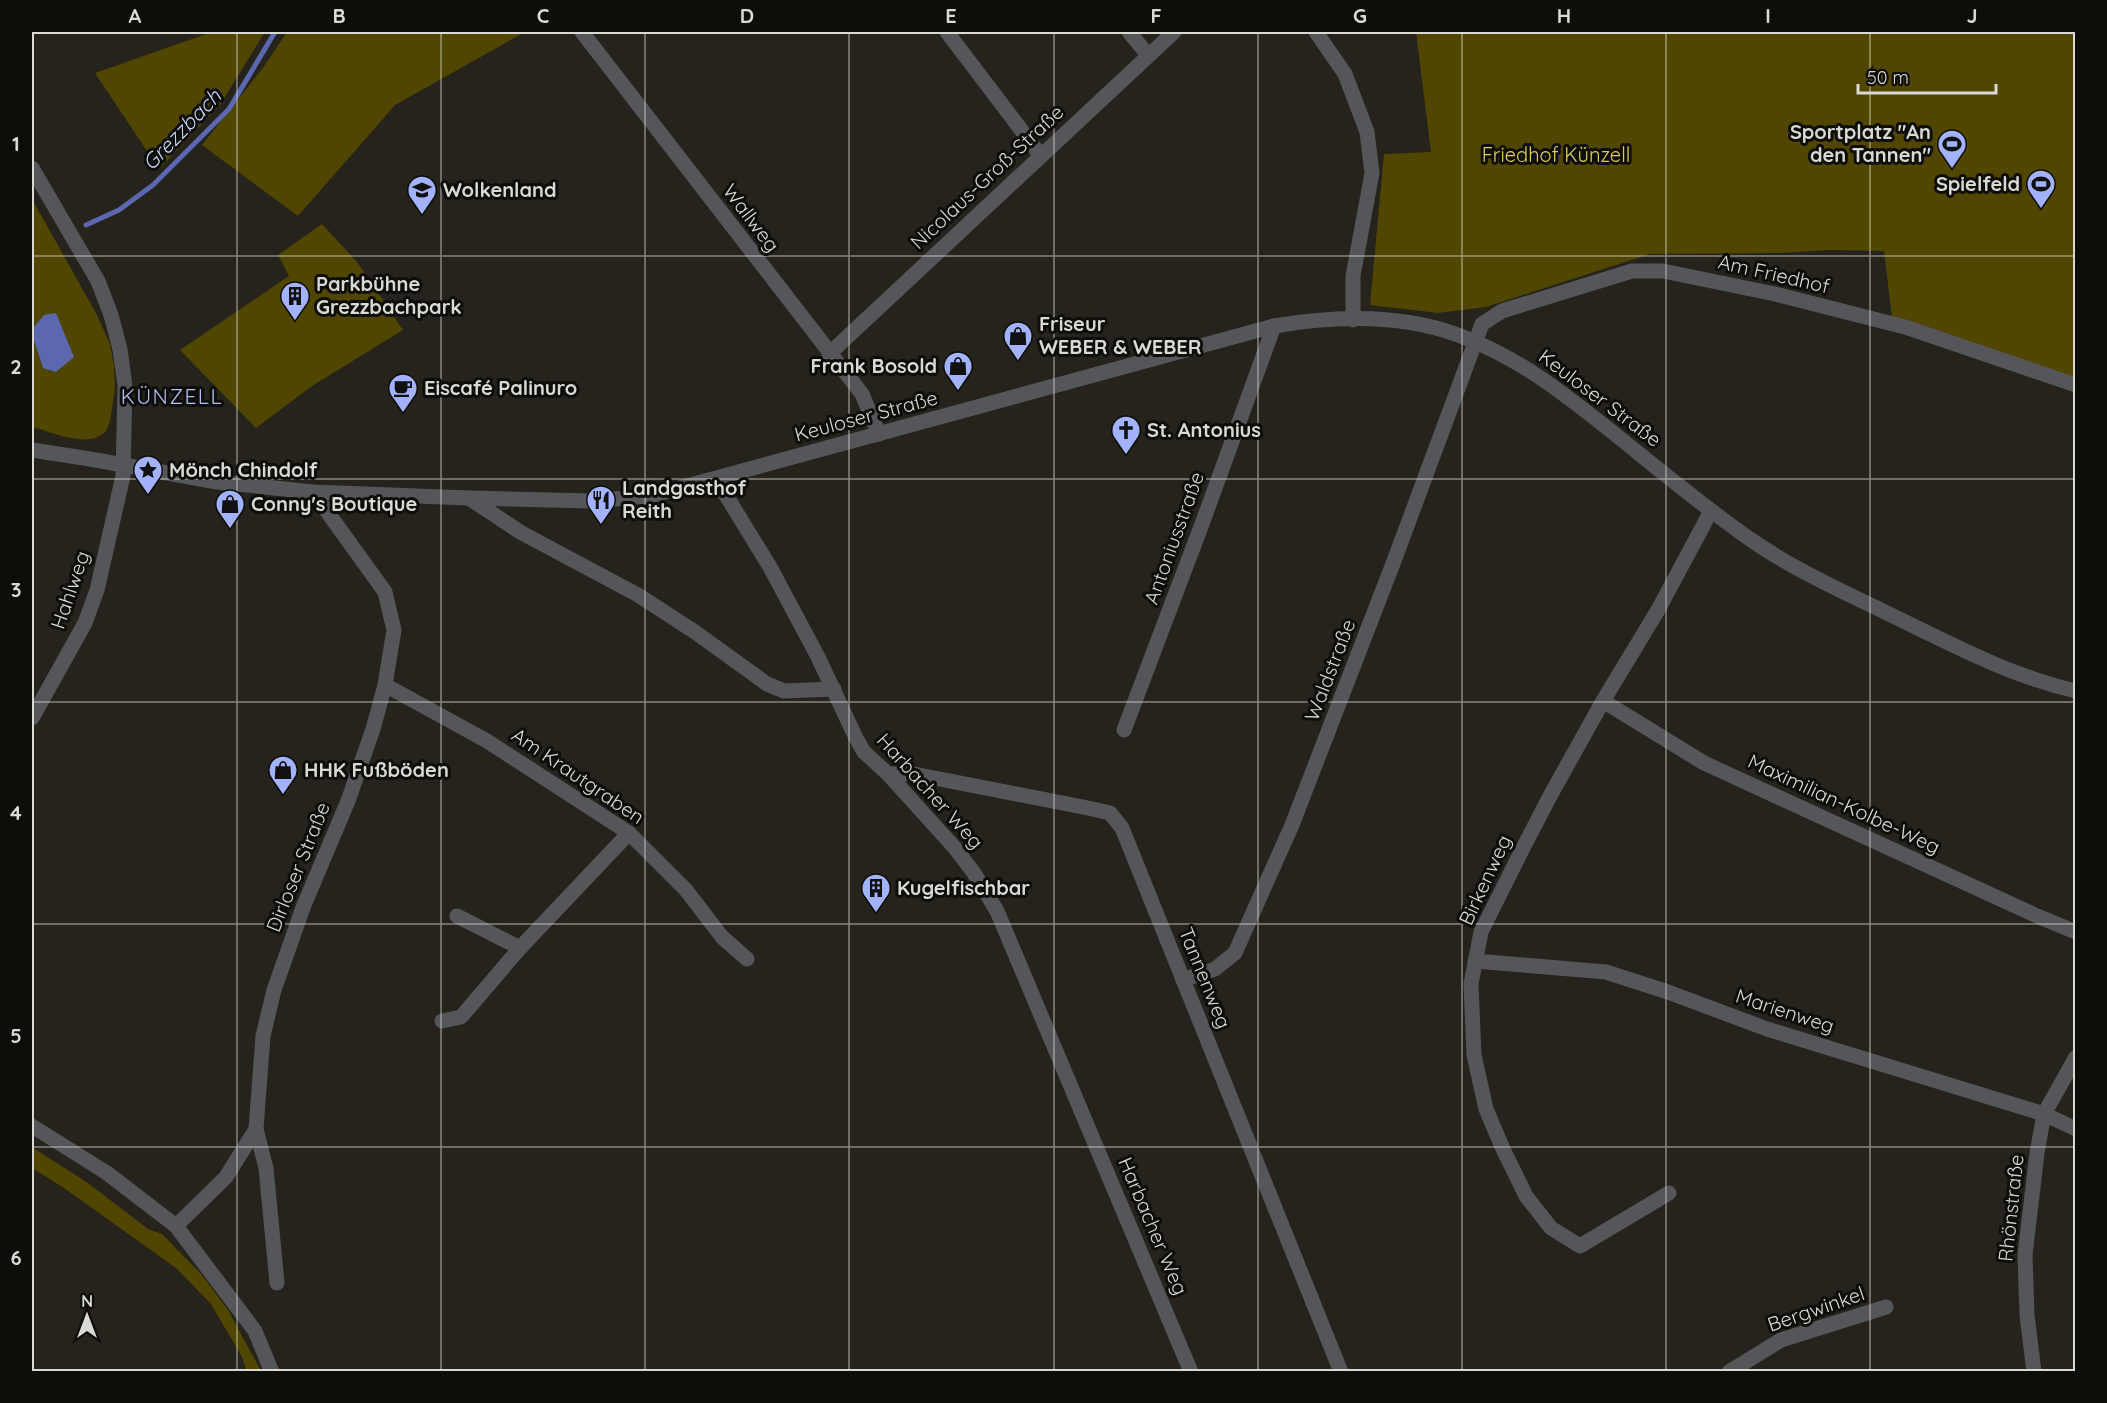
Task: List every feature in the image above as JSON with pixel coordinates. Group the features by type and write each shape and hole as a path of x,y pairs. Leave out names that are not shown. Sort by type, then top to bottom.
{"street":[{"name":"Wallweg","path":"582,32 862,394 879,434"},
{"path":"947,32 1041,156"},
{"path":"1129,32 1148,55"},
{"name":"Nicolaus-Groß-Straße","path":"829,354 1174,32"},
{"path":"1316,32 1345,74 1367,132 1372,173 1353,276 1353,320"},
{"name":"Hahlweg","path":"32,168 98,281 111,315 126,386 124,465 97,590 85,623 32,718"},
{"name":"Am Friedhof","path":"1474,342 1482,324 1502,311 1632,271 1663,271 1775,294 1905,327 2076,385"},
{"name":"Keuloser Straße","path":"32,450 218,482 313,492 592,501 650,496 1274,326 1298,322 1392,321 1431,327 1515,360 1554,386 1711,511 1786,564 2002,668 2076,691"},
{"name":"Antoniusstraße","path":"1124,730 1274,326"},
{"name":"Waldstraße","path":"1183,980 1215,969 1235,952 1240,942 1292,825 1394,561 1474,342"},
{"name":"Harbacher Weg","path":"716,479 770,567 818,657 864,752 888,774 955,848 974,873 997,911 1191,1371"},
{"name":"Dirloser Straße","path":"277,1283 266,1168 256,1129 262,1036 273,990 304,905 348,801 373,729 385,685 393,630 385,592 313,492"},
{"path":"469,498 520,532 638,595 695,632 767,684 784,691 834,689"},
{"name":"Birkenweg","path":"1669,1192 1580,1246 1551,1228 1526,1196 1486,1108 1474,1055 1471,984 1481,932 1550,796 1603,700 1658,610 1711,511"},
{"name":"Am Krautgraben","path":"385,685 488,741 629,832 686,890 722,938 747,959"},
{"name":"Maximilian-Kolbe-Weg","path":"1603,700 1704,763 2076,932"},
{"name":"Tannenweg","path":"888,774 914,774 1110,813 1122,828 1341,1371"},
{"path":"442,1022 461,1017 520,948 629,832"},
{"path":"457,916 520,948"},
{"name":"Marienweg","path":"1475,961 1606,972 1668,992 1767,1029 2044,1114 2076,1129"},
{"name":"Rhönstraße","path":"2034,1371 2027,1315 2025,1255 2037,1154 2044,1114 2076,1057"},
{"path":"32,1126 107,1173 176,1226 255,1331 272,1371"},
{"path":"176,1226 226,1177 256,1129"},
{"name":"Bergwinkel","path":"1729,1371 1780,1340 1886,1307"}],"green space":[{"path":"212,32 265,32 220,105 159,169 95,73"},
{"path":"287,32 525,32 395,105 298,216 202,145 265,65"},
{"name":"Friedhof Künzell","path":"1416,32 2075,32 2075,380 1892,318 1884,251 1650,254 1486,307 1438,313 1370,305 1384,154 1431,152"},
{"path":"32,199 97,315 110,344 115,389 110,421 106,431 90,439 70,438 32,427"},
{"path":"322,224 357,262 403,330 312,386 256,428 180,350 289,276 278,255"},
{"path":"32,1147 88,1183 148,1229 162,1234 202,1275 228,1310 261,1371 247,1371 241,1355 211,1304 176,1268 64,1188 32,1168"}],"water":[{"path":"56,313 74,357 56,372 43,368 34,340 34,327 44,315"}],"waterway":[{"name":"Grezzbach","path":"86,225 119,210 153,185 229,109 275,32"}],"place":[{"name":"Sportplatz \"An den Tannen\"","path":"1952,170"},
{"name":"Spielfeld","path":"2041,210"},
{"name":"Wolkenland","path":"422,216"},
{"name":"Parkbühne Grezzbachpark","path":"295,322"},
{"name":"Friseur WEBER & WEBER","path":"1018,362"},
{"name":"Frank Bosold","path":"958,392"},
{"name":"Eiscafé Palinuro","path":"403,414"},
{"name":"St. Antonius","path":"1126,456"},
{"name":"Mönch Chindolf","path":"148,496"},
{"name":"Landgasthof Reith","path":"601,526"},
{"name":"Conny's Boutique","path":"230,530"},
{"name":"HHK Fußböden","path":"283,796"},
{"name":"Kugelfischbar","path":"876,914"}],"district":[{"name":"KÜNZELL","path":"172,397"}]}
